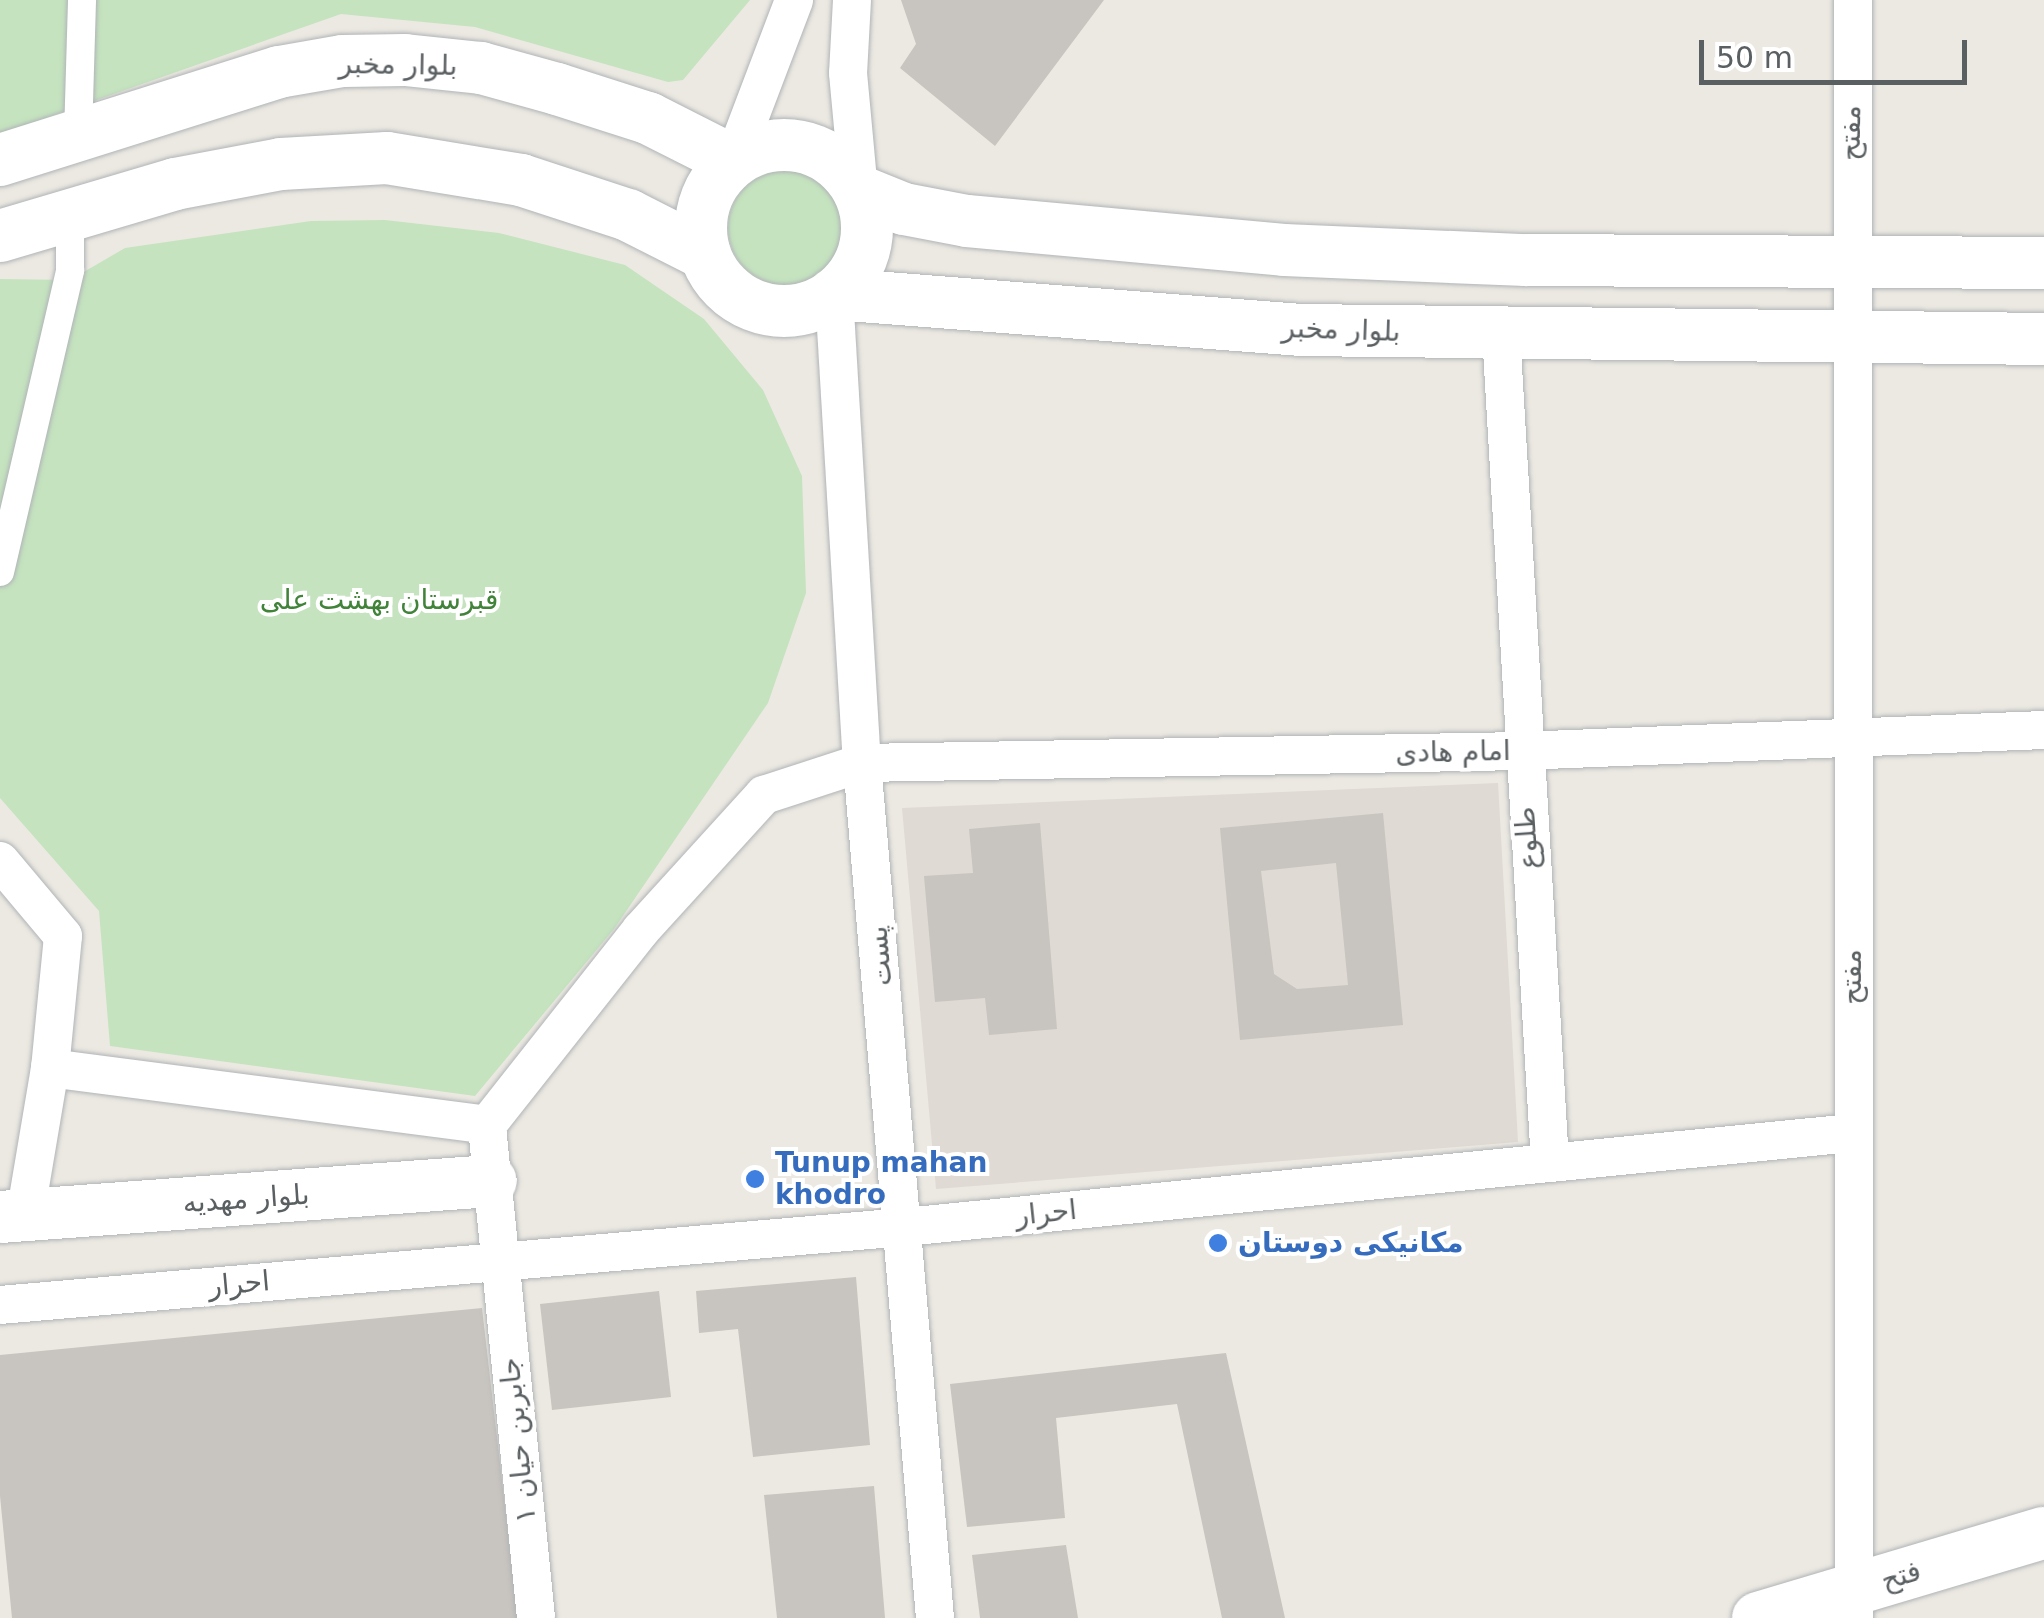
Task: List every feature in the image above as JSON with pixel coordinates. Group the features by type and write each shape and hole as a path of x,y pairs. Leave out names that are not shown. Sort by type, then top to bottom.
{"main road":[{"name":"بلوار مخبر","path":"0,160 155,106 278,72 343,61 404,60 480,68 576,95 648,118 733,161"},
{"path":"704,254 704,203 733,161 754,149 803,146 826,155 858,190 904,209 967,221 1284,250 1849,266 2044,264"},
{"path":"0,236 176,184 281,164 388,158 521,180 628,215 704,254 725,287 759,307 798,310 834,294 865,247 858,190"},
{"name":"بلوار مخبر","path":"834,294 1300,330 2044,338"},
{"name":"بلوار مهدیه","path":"12,1216 491,1181"},
{"name":"فتح","path":"1758,1618 1854,1604 2044,1533"}],"street":[{"path":"78,136 82,0"},
{"path":"733,161 794,0"},
{"path":"852,0 848,73 858,190"},
{"name":"مفتح","path":"1853,0 1849,266 1854,1604"},
{"path":"0,572 70,270 70,216"},
{"name":"پست","path":"834,294 862,763 905,1227 935,1618"},
{"name":"طلوع","path":"1501,333 1521,751 1550,1163"},
{"name":"امام هادی","path":"487,1125 641,930 764,796 862,763 1521,751 2044,730"},
{"path":"0,861 63,936 50,1068 12,1216"},
{"path":"50,1068 487,1125"},
{"name":"جابربن حیان ۱","path":"487,1125 536,1618"},
{"name":"احرار","path":"0,1305 905,1227 1852,1133"}],"shaded area":[{"path":"1498,783 1518,1142 936,1189 902,808"}],"green space":[{"path":"0,0 750,0 683,80 668,82 475,27 341,14 0,134"},
{"path":"785,171 807,176 825,188 837,206 842,228 837,250 825,268 807,280 785,285 763,280 745,268 733,250 728,228 733,206 745,188 763,176"},
{"name":"قبرستان بهشت علی","path":"385,220 499,233 625,265 704,319 763,390 802,476 806,593 768,703 614,929 475,1096 110,1046 99,911 0,798 0,279 70,280 125,248 311,221"}],"building":[{"path":"901,0 1104,0 995,146 900,68 916,44"},
{"path":"1383,813 1403,1025 1240,1040 1220,828","holes":["1336,863 1348,985 1297,989 1274,974 1261,871"]},
{"path":"1040,823 1057,1029 989,1035 985,998 935,1002 924,876 973,873 969,829"},
{"path":"856,1277 870,1445 753,1457 738,1329 699,1333 696,1291"},
{"path":"659,1291 671,1397 552,1410 540,1304"},
{"path":"482,1308 518,1618 12,1618 0,1496 0,1355"},
{"path":"1226,1353 1285,1618 1222,1618 1177,1404 1056,1418 1065,1518 967,1527 950,1384"},
{"path":"874,1486 885,1618 777,1618 764,1495"},
{"path":"1066,1545 1078,1618 980,1618 972,1555"}],"place":[{"name":"Tunup mahan khodro","path":"755,1179"},
{"name":"مکانیکی دوستان","path":"1218,1243"}]}
